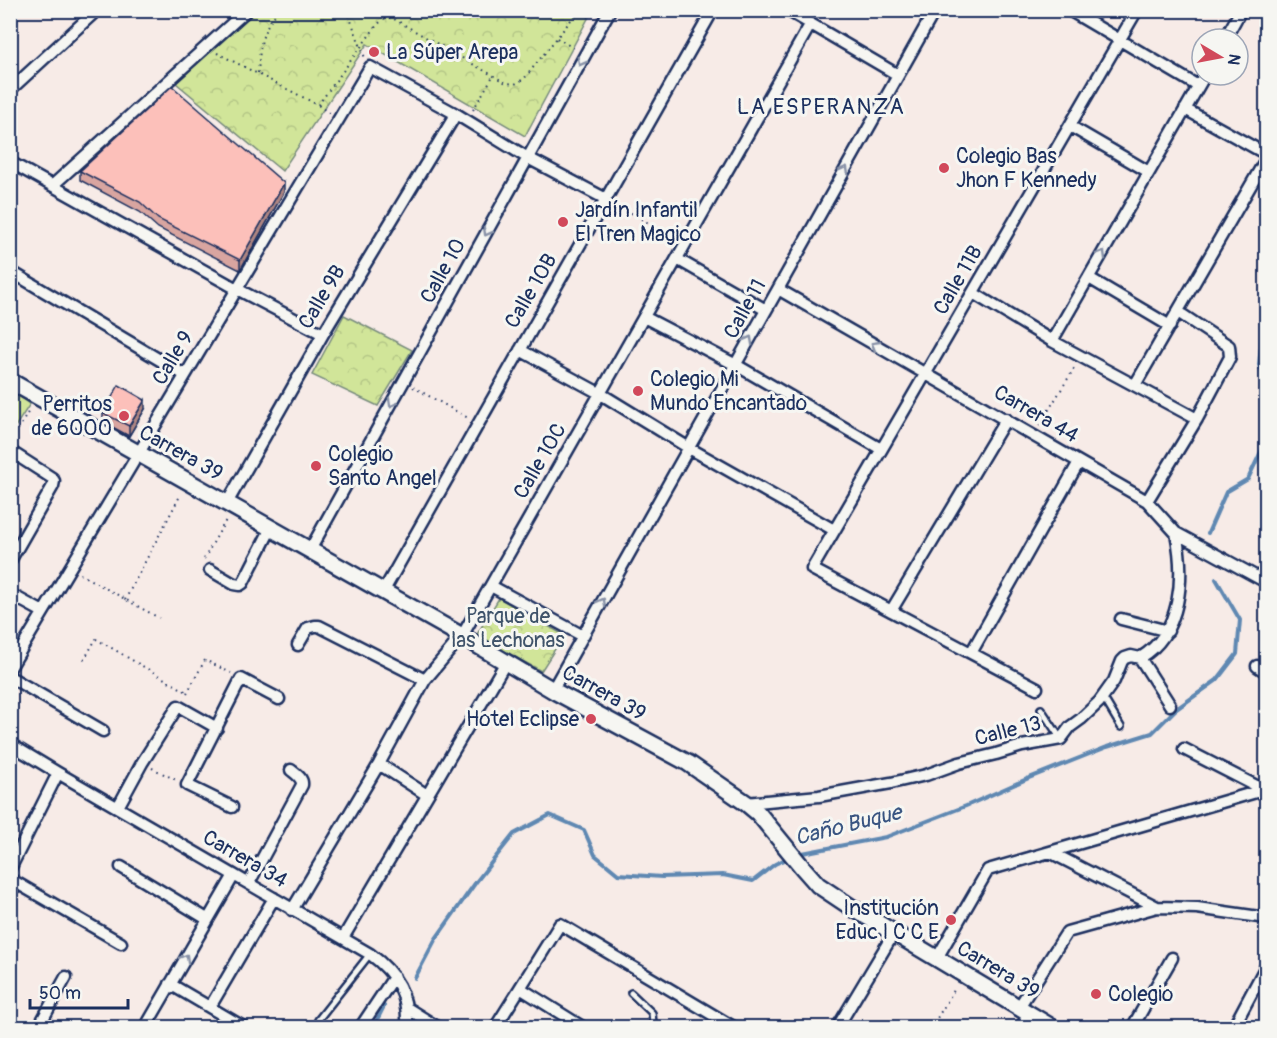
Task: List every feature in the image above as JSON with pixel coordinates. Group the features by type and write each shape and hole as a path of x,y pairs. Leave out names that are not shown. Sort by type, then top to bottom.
{"street":[{"path":"10,90 97,10"},
{"path":"53,185 247,10"},
{"name":"Calle 10","path":"310,550 610,10"},
{"name":"Calle 10B","path":"383,592 713,10"},
{"path":"787,10 898,75"},
{"name":"Calle 11","path":"553,689 935,10"},
{"path":"1069,10 1190,81"},
{"name":"Calle 11B","path":"891,611 812,569 1137,10"},
{"path":"1232,27 1241,10"},
{"name":"Calle 10C","path":"292,910 379,764 425,680 462,636 810,24"},
{"path":"370,67 467,120 528,158 606,199"},
{"name":"Calle 9","path":"10,668 370,67"},
{"path":"1052,341 1197,87"},
{"path":"1185,108 1266,154"},
{"name":"Calle 9B","path":"230,505 322,334 456,114"},
{"path":"1070,126 1149,172"},
{"path":"1135,385 1266,159"},
{"path":"10,162 322,334"},
{"path":"677,259 766,310"},
{"path":"10,271 185,375"},
{"path":"1089,278 1170,326"},
{"name":"Carrera 44","path":"778,289 1147,501 1176,534 1266,582"},
{"path":"973,293 1052,341 1197,418"},
{"path":"1147,501 1197,418 1230,357 1229,346 1178,312"},
{"path":"644,316 735,365 881,449"},
{"path":"520,350 601,394 834,530"},
{"name":"Carrera 39","path":"10,381 688,763 758,813 819,885 851,907 1053,1028"},
{"path":"1006,419 891,611 1037,688"},
{"path":"10,451 54,481 10,561"},
{"path":"971,653 1079,462"},
{"path":"210,570 240,585 271,528"},
{"name":"Calle 13","path":"746,803 819,796 891,783 926,775 948,766 1022,746 1061,739 1103,697 1114,681 1122,661 1131,656 1140,658 1159,644 1168,631 1179,590 1180,562 1176,534"},
{"path":"491,586 583,636"},
{"path":"10,594 43,612"},
{"path":"1121,619 1168,631"},
{"path":"298,645 308,628 319,626 425,680"},
{"path":"1140,658 1170,705"},
{"path":"343,938 506,662"},
{"path":"10,677 103,730"},
{"path":"232,807 187,785 241,679 279,699"},
{"path":"118,807 142,763 178,706 217,728"},
{"name":"Carrera 34","path":"10,744 370,954 394,977 407,1008"},
{"path":"1184,749 1265,788"},
{"path":"379,764 427,795"},
{"path":"249,883 302,785 301,778 291,770"},
{"path":"10,869 58,773"},
{"path":"937,958 988,870 1265,788"},
{"path":"1050,852 1157,907"},
{"path":"121,867 207,919"},
{"path":"145,1028 234,874"},
{"path":"10,879 121,943"},
{"path":"210,1007 274,898"},
{"path":"1021,1028 1024,1010 1067,932 1157,907 1197,908 1266,918"},
{"path":"495,1028 560,924 735,1028"},
{"path":"837,1028 894,933"},
{"path":"1132,1028 1172,958"},
{"path":"1233,1028 1266,966"},
{"path":"38,1028 66,976"},
{"path":"360,1028 394,977"},
{"path":"170,984 210,1007 228,1023 245,1028"},
{"path":"520,988 584,1028"},
{"path":"407,1008 407,1028"},
{"path":"407,1008 439,1028"}],"lane":[{"path":"1103,697 1121,727"},
{"path":"1041,709 1061,739"},
{"path":"318,1020 370,954"},
{"path":"631,993 652,1013 653,1023 650,1028"}],"path":[{"path":"258,73 260,43 266,27 280,10"},
{"path":"346,10 360,49 370,67"},
{"path":"318,105 377,24 386,17 394,19 506,83 515,84 524,79 579,10"},
{"path":"557,38 585,55"},
{"path":"207,48 318,105 339,119"},
{"path":"467,120 493,76"},
{"path":"606,199 685,244"},
{"path":"1033,435 1081,357"},
{"path":"404,382 478,424"},
{"path":"10,444 38,396"},
{"path":"125,600 188,481"},
{"path":"210,570 202,563 230,505"},
{"path":"70,568 159,618"},
{"path":"84,660 96,639 187,692"},
{"path":"178,706 206,660 241,679"},
{"path":"142,763 187,785"},
{"path":"931,1028 964,975"}],"green space":[{"path":"257,10 592,11 525,136 367,44 282,171 176,83"},
{"path":"344,315 412,350 378,406 312,375"},
{"path":"11,390 30,404 15,427 11,425"},
{"name":"Parque de las Lechonas","path":"499,598 564,635 541,671 476,636"}],"building":[{"path":"172,86 284,183 240,260 158,219 140,202 80,171"},
{"name":"Perritos de 6000","path":"119,385 145,400 129,426 103,413"}],"waterway":[{"name":"Caño Buque","path":"1266,332 1262,337 1259,365 1266,380"},
{"name":"Caño Buque","path":"1208,533 1226,492 1248,479 1266,441"},
{"name":"Caño Buque","path":"797,854 886,837 1107,747 1152,733 1175,710 1217,680 1237,654 1240,620 1216,579"},
{"name":"Caño Buque","path":"415,978 435,940 514,834 550,815 584,830 595,855 618,874 662,877 723,875 753,881 775,864 790,857"},
{"name":"Caño Buque","path":"373,1028 384,1006"}],"place":[{"name":"La Súper Arepa","path":"374,52"},
{"name":"Colegio Bas Jhon F Kennedy","path":"944,168"},
{"name":"Jardín Infantil El Tren Magico","path":"563,222"},
{"name":"Colegio Mi Mundo Encantado","path":"638,391"},
{"name":"Perritos de 6000","path":"124,416"},
{"name":"Colegio Santo Angel","path":"316,466"},
{"name":"Hotel Eclipse","path":"591,719"},
{"name":"Institución Educ I C C E","path":"951,920"},
{"name":"Colegio","path":"1096,994"}],"district":[{"name":"LA ESPERANZA","path":"821,107"}]}
